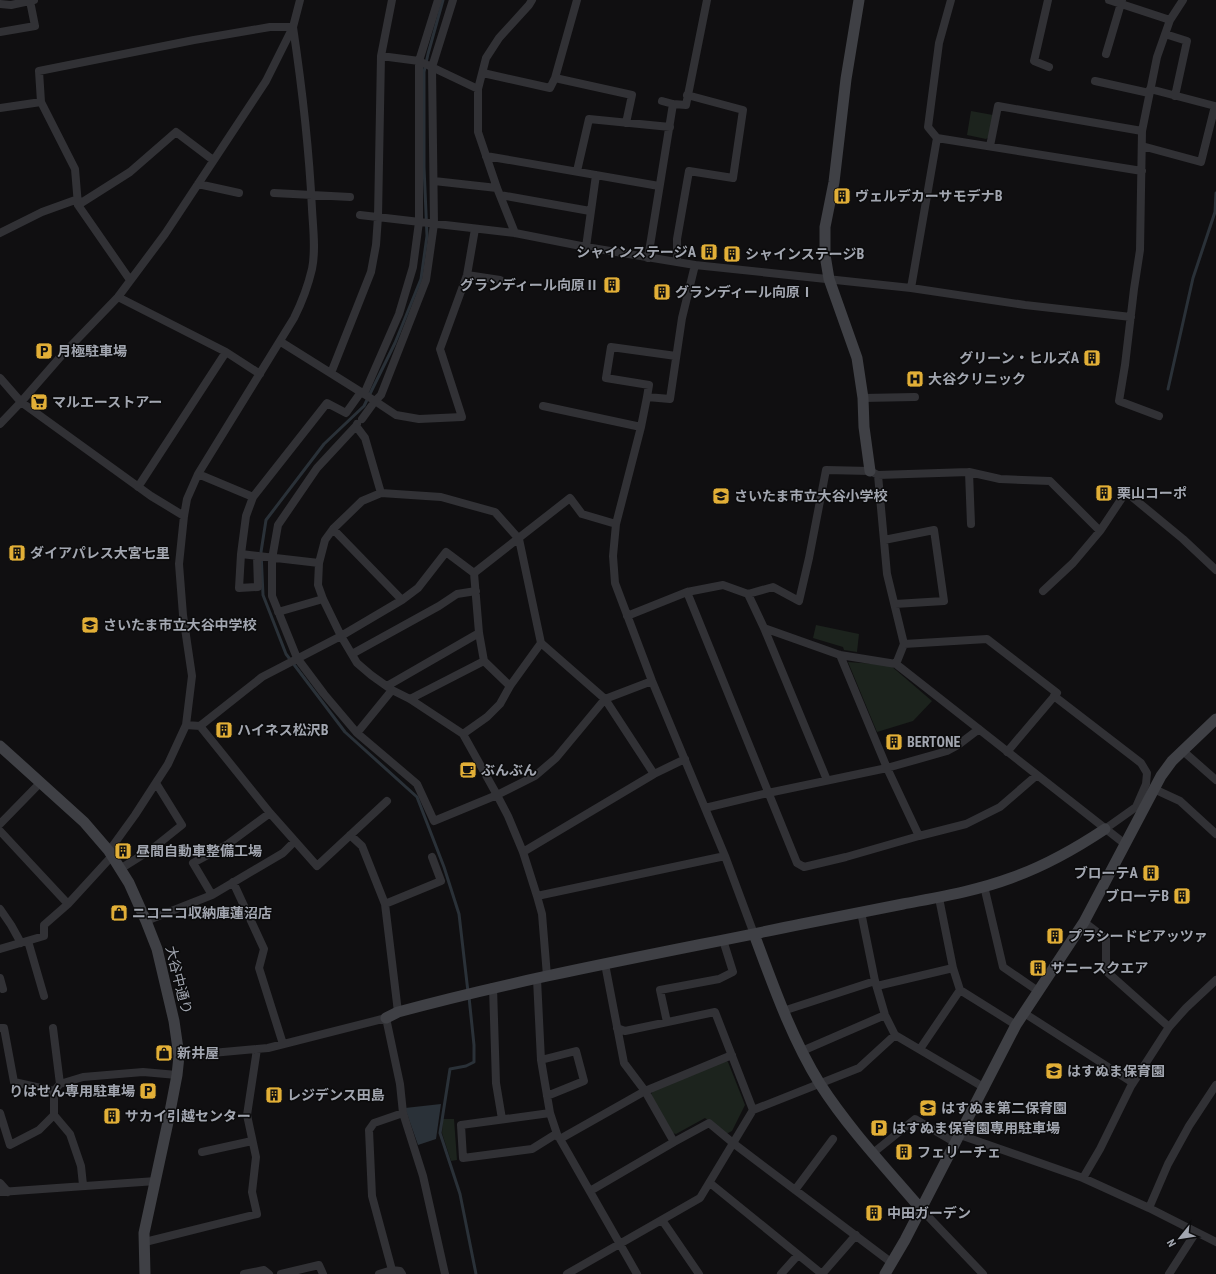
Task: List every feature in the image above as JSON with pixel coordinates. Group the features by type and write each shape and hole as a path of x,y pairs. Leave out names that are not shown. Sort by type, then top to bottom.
{"street":[{"path":"0,4 11,5 32,0 35,26 0,32"},
{"path":"0,424 62,355 118,297 165,234 266,81 293,27 300,0"},
{"path":"331,373 371,272 376,245 378,217 381,56 392,0"},
{"path":"260,557 258,587 239,588 241,554 246,516 253,497 327,403 346,413 368,396 381,395 426,280 425,64 438,0"},
{"path":"453,0 425,64 434,181 426,223 413,268 399,314 358,423 318,468 278,525 272,559 272,596 292,660 358,733 417,784 434,821 535,776 556,758 605,699 652,681"},
{"path":"515,233 498,191 478,132 478,88 486,58 499,38 532,0"},
{"path":"483,73 550,88 555,78 577,0"},
{"path":"662,101 686,105 707,0"},
{"path":"859,0 846,79 834,182 826,227 825,255 828,279 857,358 863,398 864,427 874,473 884,540 887,574 904,644 896,664"},
{"path":"911,288 936,138 928,127 939,43 951,0"},
{"path":"1048,0 1034,61 1049,67"},
{"path":"1109,0 1122,2 1170,20"},
{"path":"1159,416 1119,401 1140,250 1142,131 1157,57 1170,20 1183,0"},
{"path":"1106,54 1122,2"},
{"path":"130,280 78,202 75,169 41,102 39,71 194,40 270,27 293,27"},
{"path":"0,949 44,936 44,925 68,904 111,854 168,764 186,725 192,676 183,615 179,564 187,499 198,474 281,342 303,298 312,268 313,239 311,196 302,86 293,27"},
{"path":"1165,34 1187,41 1175,96"},
{"path":"381,56 425,64 478,88"},
{"path":"555,78 632,95 626,123"},
{"path":"1095,81 1175,96 1215,106 1200,162 1142,146"},
{"path":"677,262 677,239 689,171 733,178 743,110 687,95"},
{"path":"0,108 41,102"},
{"path":"648,258 673,104"},
{"path":"990,146 998,106 1142,131"},
{"path":"577,171 589,119 670,127"},
{"path":"0,233 42,212 78,202 130,172 176,132 213,160"},
{"path":"936,138 1142,171"},
{"path":"486,156 660,186"},
{"path":"586,247 596,175"},
{"path":"434,181 498,191 590,211"},
{"path":"198,184 239,193"},
{"path":"274,193 350,197"},
{"path":"360,215 515,233 586,247 694,265 911,288 1026,305 1131,316"},
{"path":"281,342 396,415 418,419 462,417 440,349 467,275 475,229"},
{"path":"647,397 670,399 682,318 694,265"},
{"path":"467,275 500,280"},
{"path":"118,297 226,352 260,374"},
{"path":"676,356 611,347 606,378 649,386 641,427 616,524 613,556 615,583 652,681 725,856 783,1011 802,1051 820,1083 872,1153 983,1274"},
{"path":"138,487 226,352"},
{"path":"0,378 21,402 138,487 184,516"},
{"path":"863,398 915,397"},
{"path":"543,406 641,427"},
{"path":"358,423 365,438 381,493"},
{"path":"627,616 687,592 723,585 748,594 773,587 799,601 826,470 874,473 969,472 1000,479 1050,481 1100,531"},
{"path":"969,472 971,524"},
{"path":"198,474 253,497"},
{"path":"1043,592 1073,563 1100,531 1126,492 1183,539 1216,570"},
{"path":"638,1274 558,1136 550,1113 540,1060 542,914 523,852 497,794 463,734 371,675 357,663 341,636 322,599 318,585 319,563 325,540 333,529 362,501 381,493 441,497 495,512 519,539 542,643 605,699 654,774"},
{"path":"474,573 570,498 582,514 616,524"},
{"path":"333,529 402,600"},
{"path":"884,540 934,530 944,601 894,604"},
{"path":"186,725 200,726 262,677 292,660 341,636 402,600 418,588 446,552 474,573 479,633 484,661 510,686"},
{"path":"241,554 272,559 319,563"},
{"path":"352,654 439,606 457,594 476,591"},
{"path":"687,592 797,863 804,867 966,824 1000,807 1037,775"},
{"path":"748,594 764,628 827,780"},
{"path":"278,612 322,599"},
{"path":"764,628 840,655 896,664 1125,844"},
{"path":"358,733 390,688 479,633"},
{"path":"904,644 987,639 1057,693 1007,752"},
{"path":"463,734 487,717 500,704 510,686 542,643"},
{"path":"840,655 887,768 919,836"},
{"path":"410,699 484,661"},
{"path":"179,1056 258,1049 283,1044 386,1018 398,1012 493,987 861,912 939,898 1010,879 1076,848 1105,829 1136,807 1146,784 1147,773 1141,763 1054,696"},
{"path":"885,1274 922,1209 1016,1025 1084,922 1161,776 1172,761 1216,719"},
{"path":"200,726 294,842 317,866 387,801"},
{"path":"705,808 887,768 947,751 958,745 978,729"},
{"name":"大谷中通り","path":"0,746 84,822 111,854 129,883 157,949 174,1021 179,1056 177,1075 144,1234 145,1274"},
{"path":"1183,751 1216,780"},
{"path":"523,852 654,774 685,759"},
{"path":"0,824 40,783"},
{"path":"120,869 152,849 182,825 156,783"},
{"path":"1154,789 1180,801 1216,834"},
{"path":"212,895 193,863 228,844 270,813"},
{"path":"0,831 68,904"},
{"path":"350,835 362,846 385,904 398,1012"},
{"path":"146,921 212,895 283,853 294,842"},
{"path":"537,896 725,856"},
{"path":"385,904 441,881 432,857"},
{"path":"234,882 264,949 258,968 283,1044"},
{"path":"984,886 1003,967 1038,991"},
{"path":"939,898 953,968 960,990 1016,1025"},
{"path":"0,909 24,942 44,996"},
{"path":"861,912 876,984 886,1015 895,1035 985,1088"},
{"path":"1084,922 1106,939 1106,970 1169,1027"},
{"path":"667,1022 660,990 719,978 733,972 722,940"},
{"path":"606,964 624,1064 645,1091 674,1142"},
{"path":"783,1011 876,984 953,968"},
{"path":"0,978 3,989"},
{"path":"1083,1178 1100,1149 1133,1083 1169,1027 1186,1008 1216,980"},
{"path":"493,987 496,1083 502,1119"},
{"path":"920,1049 960,990"},
{"path":"617,1028 625,1031 715,1012 753,1110"},
{"path":"1024,1013 1133,1083"},
{"path":"802,1051 886,1015"},
{"path":"386,1018 400,1084 403,1113 424,1176 445,1274"},
{"path":"0,1028 4,1028 14,1082 54,1091"},
{"path":"53,1028 60,1084"},
{"path":"567,1274 700,1198 753,1110 859,1068 895,1035"},
{"path":"145,1242 257,1214 252,1192 256,1157 247,1115 258,1049"},
{"path":"540,1060 576,1051 584,1080 547,1096"},
{"path":"550,1113 461,1125 463,1158 532,1149 645,1091 732,1055"},
{"path":"84,1185 81,1166 70,1134 54,1115 54,1091 60,1084 82,1078 143,1072 177,1075"},
{"path":"1149,1208 1175,1151 1189,1126 1216,1085"},
{"path":"0,1113 10,1145 39,1130 54,1115"},
{"path":"392,1270 372,1196 369,1130 374,1122 403,1113"},
{"path":"872,1153 915,1119 958,1139 1083,1178 1149,1208 1216,1242"},
{"path":"590,1191 674,1142 709,1124 892,1263"},
{"path":"795,1190 833,1139"},
{"path":"202,1152 252,1141"},
{"path":"0,1183 4,1192 84,1185 156,1181"},
{"path":"710,1183 822,1274 856,1235"},
{"path":"662,1220 699,1274"},
{"path":"1169,1274 1196,1232"},
{"path":"781,1274 798,1255"},
{"path":"281,1274 319,1265 323,1274"},
{"path":"244,1274 264,1270 269,1274"},
{"path":"379,1274 392,1270 400,1271 402,1274"}],"shaded area":[{"path":"971,111 993,115 989,137 986,139 967,135"},
{"path":"816,625 859,634 857,652 844,650 843,647 813,638"},
{"path":"848,662 890,665 932,701 913,721 877,732"},
{"path":"725,1060 728,1062 745,1105 732,1131 726,1134 705,1118 676,1134 672,1133 651,1095 653,1090"},
{"path":"441,1104 436,1139 418,1145 405,1108"},
{"path":"443,1119 454,1119 457,1160 451,1161 442,1133"}],"waterway":[{"path":"443,0 424,72 424,167 427,236 421,279 395,343 364,406 324,444 266,520 261,552 263,595 286,654 345,732 417,797 444,867 459,914 468,992"},
{"path":"1168,389 1193,278 1215,212 1216,193"},
{"path":"469,997 474,1045 474,1062 466,1066 450,1069 440,1133 460,1194 476,1274"}],"place":[{"name":"ヴェルデカーサモデナB","path":"842,196"},
{"name":"シャインステージA","path":"709,252"},
{"name":"シャインステージB","path":"732,254"},
{"name":"グランディール向原Ⅱ","path":"612,285"},
{"name":"グランディール向原Ⅰ","path":"662,292"},
{"name":"月極駐車場","path":"44,351"},
{"name":"グリーン・ヒルズA","path":"1092,358"},
{"name":"大谷クリニック","path":"915,379"},
{"name":"マルエーストアー","path":"39,402"},
{"name":"栗山コーポ","path":"1104,493"},
{"name":"さいたま市立大谷小学校","path":"721,496"},
{"name":"ダイアパレス大宮七里","path":"17,553"},
{"name":"さいたま市立大谷中学校","path":"90,625"},
{"name":"ハイネス松沢B","path":"224,730"},
{"name":"BERTONE","path":"894,742"},
{"name":"ぶんぶん","path":"468,770"},
{"name":"昼間自動車整備工場","path":"123,851"},
{"name":"ブローテA","path":"1151,873"},
{"name":"ブローテB","path":"1182,896"},
{"name":"ニコニコ収納庫蓮沼店","path":"119,913"},
{"name":"プラシードピアッツァ","path":"1055,936"},
{"name":"サニースクエア","path":"1038,968"},
{"name":"新井屋","path":"164,1053"},
{"name":"はすぬま保育園","path":"1054,1071"},
{"name":"りはせん専用駐車場","path":"148,1091"},
{"name":"レジデンス田島","path":"274,1095"},
{"name":"はすぬま第二保育園","path":"928,1108"},
{"name":"サカイ引越センター","path":"112,1116"},
{"name":"はすぬま保育園専用駐車場","path":"879,1128"},
{"name":"フェリーチェ","path":"904,1152"},
{"name":"中田ガーデン","path":"874,1213"}]}
